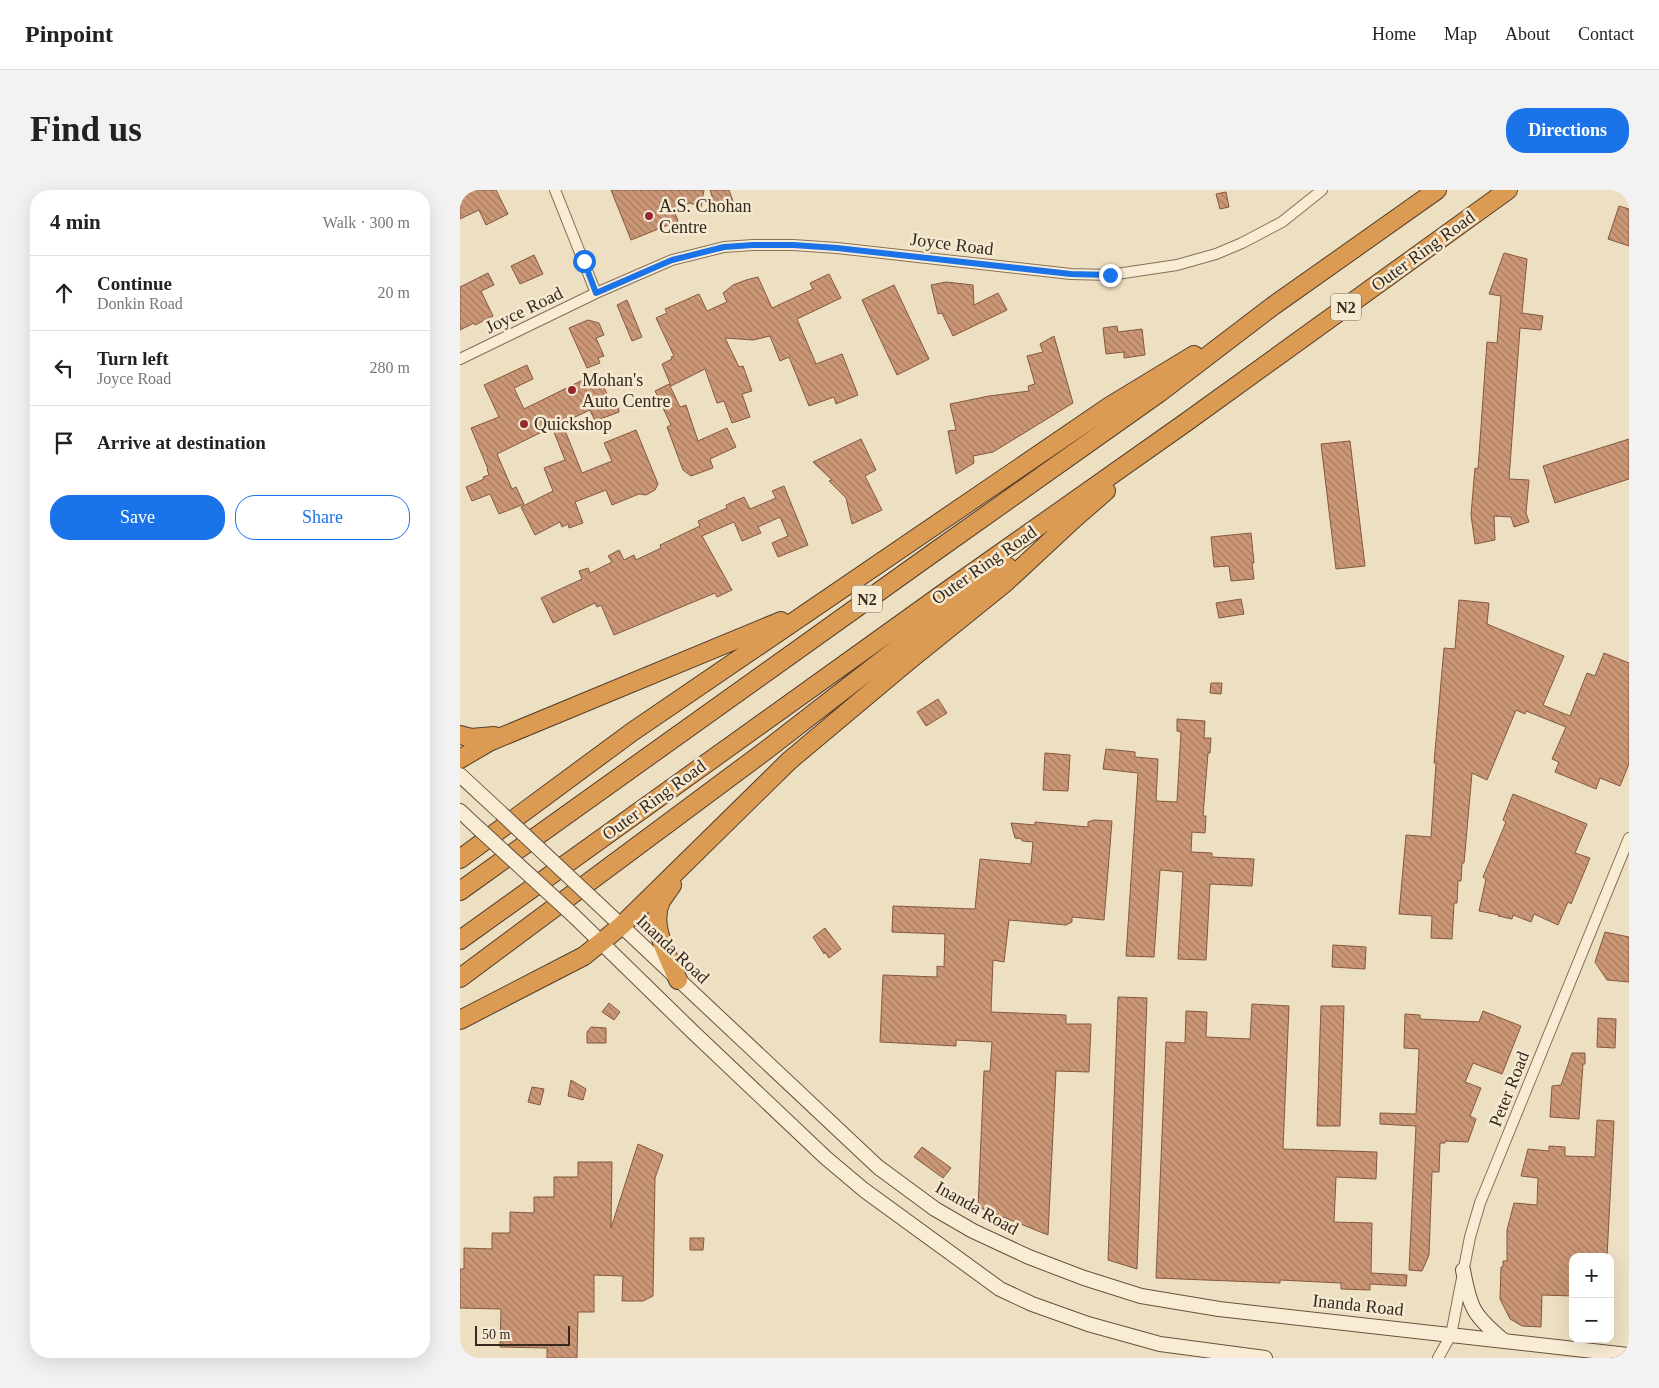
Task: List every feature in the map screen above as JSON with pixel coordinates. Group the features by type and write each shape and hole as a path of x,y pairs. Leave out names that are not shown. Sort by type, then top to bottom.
{"highway":[{"name":"N2","path":"460,891 917,564 1159,394 1274,306 1437,190"},
{"name":"Outer Ring Road","path":"460,940 952,587 1185,423 1508,190"},
{"path":"460,859 632,732 1110,406 1274,306"},
{"path":"460,1020 584,956 601,944 789,761 1005,583 1075,518 1185,423"},
{"path":"460,978 765,751 928,624 1075,518"},
{"path":"460,758 489,742 754,632 827,599"},
{"path":"460,735 471,738 486,738 512,733"},
{"path":"678,980 659,932 658,919 661,902 692,856"}],"main road":[{"name":"Inanda Road","path":"460,775 878,1167 936,1209 973,1231 1029,1257 1084,1278 1141,1296 1219,1309 1629,1355"},
{"path":"460,811 573,915 601,944 826,1158 853,1181 1000,1289 1032,1304 1088,1324 1160,1344 1264,1358"},
{"path":"1463,1270 1468,1297 1475,1312 1485,1325 1503,1340"}],"street":[{"path":"555,190 596,293"},
{"name":"Joyce Road","path":"460,359 596,293 672,260 724,247 793,245 837,248 1088,276 1134,272 1177,265 1216,254 1242,243 1282,222 1322,190"},
{"name":"Peter Road","path":"1438,1358 1451,1335 1470,1237 1480,1203 1629,838"}],"building":[{"path":"460,190 496,190 508,214 486,225 479,210 460,219"},
{"name":"A.S. Chohan Centre","path":"611,190 704,190 701,207 690,203 673,208 678,221 631,240"},
{"path":"710,190 729,190 734,204 716,209"},
{"path":"1226,192 1229,207 1220,209 1216,194"},
{"path":"1619,206 1629,209 1629,246 1608,239"},
{"path":"1504,253 1527,259 1522,313 1543,316 1541,330 1520,328 1509,479 1529,480 1526,513 1529,522 1514,527 1511,517 1494,516 1495,540 1475,544 1471,515 1475,468 1478,469 1487,342 1497,343 1501,296 1489,294"},
{"path":"534,255 543,274 520,284 511,266"},
{"path":"488,273 494,285 481,291 493,316 460,330 460,287"},
{"path":"829,274 841,298 797,319 816,364 842,354 858,395 836,404 834,397 809,406 789,357 780,361 770,336 753,340 725,338 739,367 743,366 752,391 742,394 750,417 732,423 724,401 717,403 705,369 671,386 662,364 674,356 656,318 667,313 665,309 699,294 707,311 727,302 723,293 733,285 758,277 772,308 813,289 810,283"},
{"path":"946,282 973,285 974,305 998,293 1007,310 953,336 942,313 938,314 931,285"},
{"path":"894,285 929,359 897,375 862,300"},
{"path":"627,300 642,337 632,341 617,305"},
{"path":"588,320 599,323 604,335 596,338 604,356 598,358 600,363 587,368 569,328"},
{"path":"1117,326 1118,332 1142,329 1145,355 1124,358 1124,352 1106,354 1103,328"},
{"path":"1054,336 1073,403 993,452 973,456 974,463 956,474 948,431 956,430 950,404 989,396 1029,391 1028,386 1035,384 1027,356 1043,352 1040,344"},
{"path":"527,365 533,379 514,388 524,409 597,373 609,398 613,396 619,412 595,421 590,410 562,423 582,473 612,461 604,443 636,430 658,484 655,490 646,495 639,494 612,505 606,490 575,502 583,523 569,528 568,524 562,527 560,522 535,535 521,507 553,491 544,468 565,460 552,427 497,454 512,489 516,487 524,504 499,514 490,494 472,501 466,487 489,475 471,428 499,417 484,385"},
{"path":"669,384 680,407 686,405 698,441 727,428 736,447 710,459 713,468 691,476 683,470 667,427 671,425 655,391"},
{"path":"861,439 876,470 865,476 882,510 852,524 846,498 829,481 832,480 813,462"},
{"path":"1629,439 1629,479 1555,503 1543,466"},
{"path":"1350,441 1365,566 1336,569 1321,444"},
{"path":"784,486 808,545 778,557 772,543 788,536 780,517 758,527 761,533 742,541 734,522 702,536 732,590 717,597 715,593 614,635 601,605 597,607 595,603 553,623 541,598 582,579 579,571 588,568 590,573 612,562 608,556 619,550 624,560 634,555 636,560 661,548 660,545 700,526 698,521 727,508 726,505 744,497 750,509 776,498 772,491"},
{"path":"1251,533 1254,579 1231,581 1229,566 1214,567 1211,537"},
{"path":"1241,599 1244,614 1219,618 1216,603"},
{"path":"1459,600 1489,603 1487,624 1564,656 1543,705 1570,716 1587,673 1595,676 1604,653 1629,663 1629,764 1620,786 1600,778 1596,789 1555,772 1559,762 1552,759 1566,727 1526,711 1525,714 1516,710 1487,780 1472,773 1464,863 1462,863 1461,881 1458,881 1457,903 1454,903 1452,939 1431,938 1432,916 1399,914 1406,835 1431,837 1436,763 1434,763 1444,648 1455,649"},
{"path":"1211,683 1222,683 1221,694 1210,693"},
{"path":"938,699 947,713 926,726 917,712"},
{"path":"1177,719 1205,721 1204,738 1211,738 1203,816 1206,816 1205,833 1192,832 1191,852 1212,853 1212,857 1254,859 1252,886 1210,884 1206,960 1178,959 1183,872 1160,870 1154,957 1126,956 1138,773 1103,769 1106,749 1135,752 1135,757 1158,759 1156,801 1177,802 1181,732 1177,731"},
{"path":"1045,753 1070,755 1068,791 1043,790"},
{"path":"1513,794 1587,824 1575,853 1590,858 1571,904 1568,902 1558,925 1534,914 1531,922 1513,915 1512,919 1479,911 1486,879 1483,877 1506,822 1503,820"},
{"path":"1094,820 1112,821 1104,920 1072,917 1072,922 1066,925 1009,920 1004,962 993,960 991,1012 1066,1015 1066,1024 1091,1024 1089,1072 1056,1071 1048,1235 978,1207 984,1071 990,1071 992,1042 956,1040 956,1046 880,1042 883,975 937,977 937,966 944,967 945,934 892,932 893,906 975,909 980,859 1031,864 1033,842 1015,838 1011,823 1035,825 1035,822 1088,827 1088,822"},
{"path":"825,928 841,949 829,958 825,952 824,954 813,937"},
{"path":"1605,932 1629,937 1629,982 1607,980 1595,962"},
{"path":"1333,945 1366,947 1365,969 1332,967"},
{"path":"1118,997 1147,998 1137,1269 1108,1260"},
{"path":"609,1003 620,1012 614,1020 602,1012"},
{"path":"1252,1004 1289,1006 1283,1149 1377,1152 1376,1179 1336,1177 1334,1222 1372,1223 1371,1273 1407,1275 1406,1286 1370,1284 1370,1290 1341,1289 1341,1283 1280,1280 1280,1283 1156,1278 1166,1042 1185,1043 1186,1011 1207,1012 1206,1037 1250,1039"},
{"path":"1321,1006 1344,1006 1340,1126 1317,1126"},
{"path":"1483,1011 1521,1026 1502,1074 1473,1063 1465,1082 1481,1088 1470,1116 1476,1119 1468,1142 1445,1141 1445,1143 1440,1143 1439,1172 1432,1172 1429,1255 1422,1271 1409,1270 1416,1126 1380,1124 1380,1113 1416,1114 1419,1049 1404,1048 1405,1014 1420,1015 1420,1019 1479,1022"},
{"path":"1598,1018 1616,1019 1615,1048 1597,1047"},
{"path":"591,1027 606,1028 606,1043 587,1043 587,1032"},
{"path":"1572,1053 1585,1053 1579,1119 1550,1117 1552,1086 1561,1085"},
{"path":"571,1080 586,1089 583,1100 568,1096"},
{"path":"532,1087 544,1089 540,1105 528,1102"},
{"path":"1597,1120 1614,1121 1607,1253 1569,1253 1569,1296 1542,1295 1541,1327 1522,1326 1510,1319 1500,1299 1501,1267 1503,1267 1503,1261 1507,1261 1507,1230 1514,1203 1537,1205 1538,1178 1521,1176 1528,1149 1549,1151 1549,1146 1565,1147 1565,1156 1595,1157"},
{"path":"638,1144 663,1155 655,1178 653,1296 643,1301 622,1301 623,1276 594,1275 594,1312 578,1312 577,1358 547,1358 547,1348 500,1347 501,1309 460,1308 460,1269 464,1269 464,1248 492,1249 492,1233 510,1233 510,1212 534,1213 534,1197 554,1197 554,1177 578,1177 578,1162 612,1162 611,1228"},
{"path":"922,1147 951,1168 943,1178 914,1157"},
{"path":"690,1238 704,1238 703,1250 690,1250"}],"place":[{"name":"A.S. Chohan Centre","path":"649,216"},
{"name":"Mohan's Auto Centre","path":"572,390"},
{"name":"Quickshop","path":"524,424"}],"route":[{"path":"584,261 596,293 672,260 724,247 753,245 837,248 1088,276 1110,275"}]}
